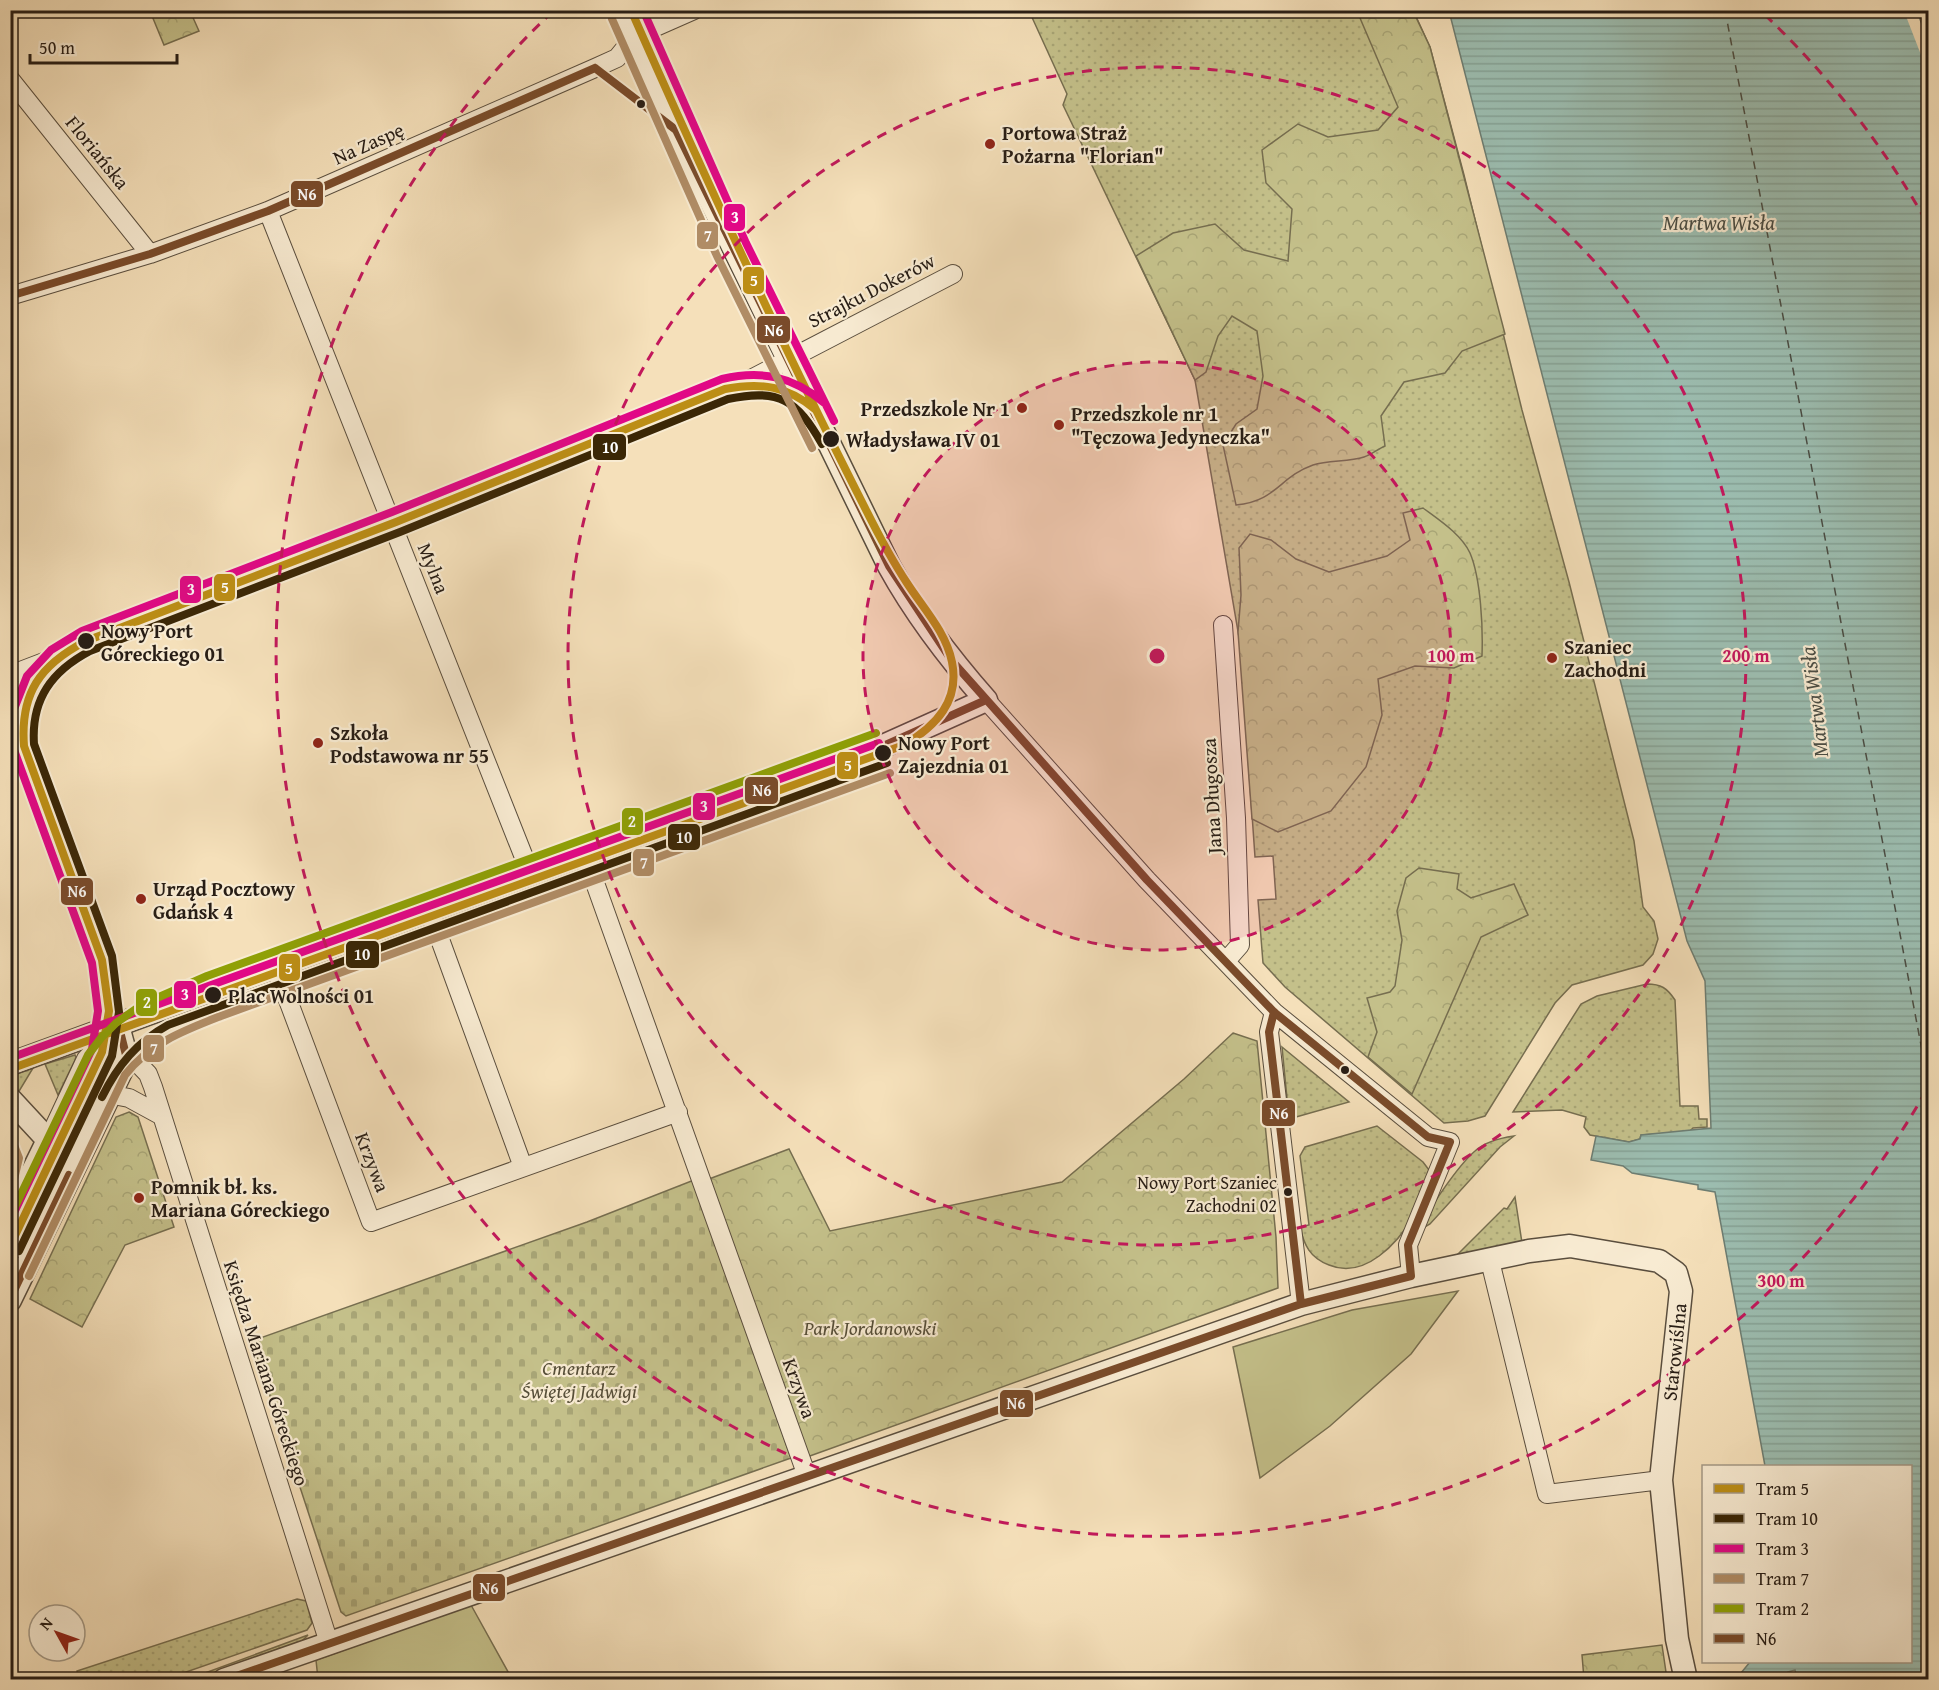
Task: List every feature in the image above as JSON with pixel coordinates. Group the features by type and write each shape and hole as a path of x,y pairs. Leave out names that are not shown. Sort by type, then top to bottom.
{"street":[{"path":"624,10 676,130 897,581 952,661 1147,880 1274,1012 1428,1137 1450,1142 1408,1245 1411,1276"},
{"name":"Na Zaspę","path":"10,296 150,254 268,211 617,58 635,36 694,10"},
{"name":"Floriańska","path":"10,79 150,254"},
{"name":"Mylna","path":"268,211 531,875"},
{"name":"Strajku Dokerów","path":"10,675 394,528 726,392 953,274"},
{"name":"Jana Długosza","path":"1223,625 1236,818 1240,945 1226,961"},
{"path":"10,1064 881,747 935,725 986,700"},
{"path":"10,709 102,960 127,1059 108,1094 10,1300"},
{"name":"Krzywa","path":"585,855 807,1476"},
{"path":"430,912 523,1167"},
{"name":"Krzywa","path":"276,968 371,1222 678,1112"},
{"path":"1274,1012 1269,1032 1301,1304"},
{"path":"10,1218 86,1059 118,1026"},
{"name":"Księdza Mariana Góreckiego","path":"124,1049 148,1074 329,1643"},
{"path":"108,1094 136,1100 162,1116"},
{"path":"10,1099 18,1104 48,1140"},
{"name":"Starowiślna","path":"224,1680 1301,1304 1411,1276 1529,1251 1570,1246 1659,1261 1676,1273 1681,1291 1661,1480 1677,1639 1686,1680"},
{"path":"1490,1261 1547,1494 1661,1480"}],"green space":[{"path":"1033,10 1413,10 1430,47 1634,841 1643,907 1654,921 1658,939 1653,954 1643,965 1572,985 1555,1003 1485,1116 1468,1121 1444,1123 1285,987 1263,963 1258,900 1276,899 1273,856 1255,857 1240,643 1195,380 1063,105 1067,94 1030,13"},
{"path":"150,11 190,11 199,31 164,45"},
{"path":"1357,11 1413,11 1430,47 1505,334 1462,351 1445,373 1404,382 1381,416 1385,446 1364,457 1313,465 1292,476 1261,499 1236,505 1223,445 1236,424 1257,409 1263,376 1257,331 1232,316 1218,336 1206,372 1195,380 1136,256 1173,233 1215,224 1244,250 1288,261 1292,209 1266,183 1262,150 1298,124 1328,137 1378,130 1398,107"},
{"path":"1916,11 1928,11 1928,42"},
{"path":"1423,508 1455,534 1470,553 1479,590 1482,656 1454,668 1415,666 1378,679 1382,715 1366,767 1331,811 1278,832 1252,819 1238,632 1241,595 1239,548 1250,534 1271,540 1296,559 1329,572 1387,556 1410,540 1403,513"},
{"path":"1419,868 1459,874 1457,889 1471,898 1514,884 1528,915 1481,937 1412,1094 1368,1057 1377,1032 1367,998 1390,992 1395,986 1402,940 1397,911 1406,878"},
{"path":"1647,984 1663,988 1675,1000 1680,1106 1698,1106 1699,1119 1707,1119 1707,1127 1693,1128 1689,1132 1641,1135 1640,1139 1629,1142 1590,1135 1584,1127 1586,1117 1562,1110 1513,1112 1581,1004 1597,996"},
{"name":"Park Jordanowski","path":"1233,1033 1257,1041 1276,1237 1278,1288 807,1457 709,1179 789,1149 830,1231 1062,1182 1184,1079"},
{"path":"1282,1047 1349,1102 1289,1119"},
{"path":"75,1055 76,1058 58,1095 45,1064"},
{"path":"33,1068 18,1093 11,1088 10,1076"},
{"path":"129,1112 138,1117 174,1227 125,1245 82,1327 30,1299 116,1117"},
{"path":"11,1125 18,1145 11,1160"},
{"path":"1377,1126 1423,1162 1429,1170 1420,1204 1408,1225 1390,1247 1379,1256 1355,1267 1342,1268 1329,1265 1313,1255 1306,1245 1300,1227 1309,1225 1300,1156 1305,1147"},
{"path":"1514,1136 1500,1147 1430,1224 1423,1228 1437,1199 1469,1157 1488,1143"},
{"name":"Cmentarz Świętej Jadwigi","path":"694,1180 791,1458 346,1616 341,1612 252,1341 587,1222"},
{"path":"1515,1197 1522,1243 1456,1256 1504,1208 1507,1209"},
{"path":"1458,1291 1411,1354 1330,1426 1260,1478 1233,1347 1352,1310"},
{"path":"297,1599 306,1601 312,1623 307,1630 166,1679 79,1679 77,1671"},
{"path":"471,1605 512,1679 318,1679 316,1660"},
{"path":"308,1635 301,1642 196,1679 186,1680"},
{"path":"1662,1645 1667,1679 1584,1679 1582,1655"}],"water":[{"name":"Martwa Wisła","path":"1449,11 1916,11 1928,42 1928,1679 1797,1679 1795,1670 1788,1672 1790,1679 1736,1679 1749,1663 1912,1663 1912,1465 1765,1465 1715,1192 1698,1189 1698,1185 1632,1173 1623,1166 1591,1160 1596,1136 1629,1142 1640,1139 1641,1135 1711,1128 1705,981 1687,941"}],"pier":[{"path":"1904,11 1916,11 1928,42 1928,73"}],"ferry route":[{"path":"1725,10 1928,1082"}],"tram line":[{"name":"5","path":"10,1069 904,745 926,730 943,711 949,700 954,676 945,641 890,556 834,447 745,261 631,10"},
{"name":"3","path":"643,10 746,243 834,421"},
{"name":"7","path":"612,19 717,256 812,448"},
{"name":"3","path":"10,1221 92,1049 98,1011 92,963 14,750 12,729 14,709 27,676 51,650 82,631 392,512 722,379 750,375 776,377 800,386 823,402"},
{"name":"5","path":"10,1246 102,1052 109,1011 102,960 24,746 24,727 30,696 45,671 56,660 86,641 396,522 725,389 750,386 774,388 795,396 816,410"},
{"name":"10","path":"19,1251 112,1056 119,1012 112,956 34,744 36,713 40,700 55,677 90,651 400,532 728,399 761,395 785,401 804,417 822,444"},
{"name":"2","path":"10,1217 88,1055 116,1023 143,1004 207,976 876,733"},
{"name":"3","path":"10,1058 879,743"},
{"name":"10","path":"102,1097 129,1055 168,1025 887,763"},
{"name":"7","path":"29,1276 125,1075 145,1054 157,1046 221,1016 890,773"},
{"name":"7","path":"10,1135 19,1158 10,1196"}],"transit line":[{"name":"N6","path":"10,296 150,254 268,211 595,68"},
{"name":"N6","path":"225,1680 1301,1304 1411,1276 1408,1245 1450,1142 1428,1137 1274,1012 1147,880 952,661 889,566 676,130 595,68"},
{"name":"N6","path":"10,1217 86,1059 118,1026 881,747 986,700"},
{"name":"N6","path":"10,710 102,960 127,1059 118,1075"},
{"name":"N6","path":"1274,1012 1269,1032 1301,1304"},
{"name":"N6","path":"10,1299 69,1175"}],"place":[{"name":"Portowa Straż Pożarna \"Florian\"","path":"990,144"},
{"name":"Przedszkole Nr 1","path":"1022,408"},
{"name":"Przedszkole nr 1 \"Tęczowa Jedyneczka\"","path":"1059,425"},
{"name":"Władysława IV 01","path":"831,439"},
{"name":"Nowy Port Góreckiego 01","path":"86,641"},
{"name":"Szaniec Zachodni","path":"1552,658"},
{"name":"Szkoła Podstawowa nr 55","path":"318,743"},
{"name":"Nowy Port Zajezdnia 01","path":"883,753"},
{"name":"Urząd Pocztowy Gdańsk 4","path":"141,899"},
{"name":"Plac Wolności 01","path":"213,995"},
{"name":"Nowy Port Szaniec Zachodni 02","path":"1288,1192"},
{"name":"Pomnik bł. ks. Mariana Góreckiego","path":"139,1198"}]}
